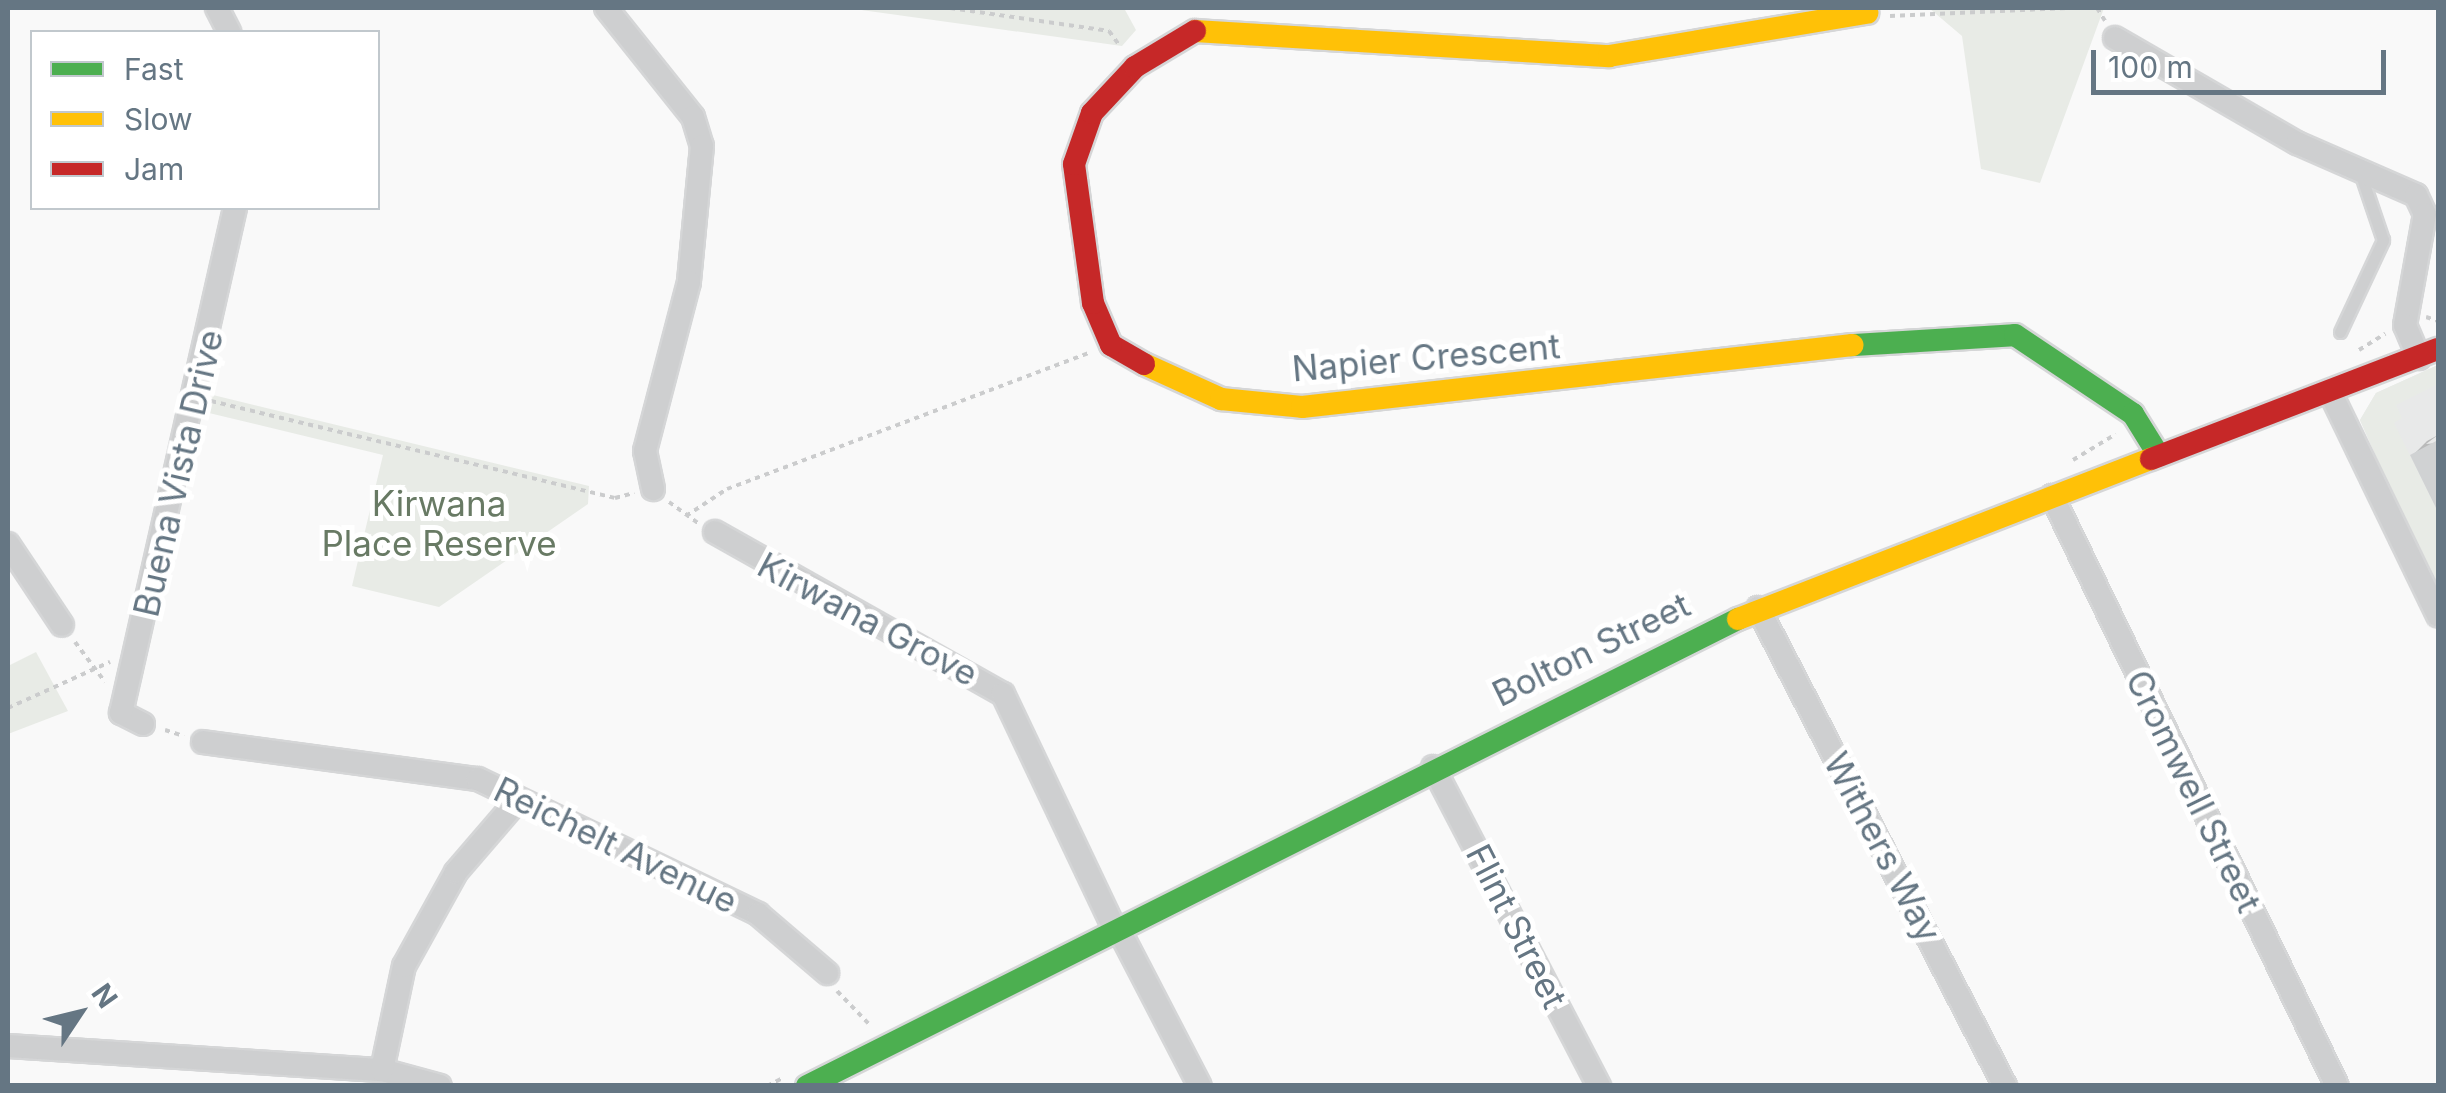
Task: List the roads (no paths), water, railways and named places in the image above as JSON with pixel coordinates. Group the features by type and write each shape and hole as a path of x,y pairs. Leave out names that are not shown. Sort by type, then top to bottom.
{"street":[{"path":"606,8 693,117 702,146 689,282 645,451 653,489"},
{"name":"Napier Crescent","path":"1867,13 1609,56 1199,28 1136,66 1092,113 1074,164 1092,304 1111,345 1220,399 1302,407 1972,332 2016,335 2134,414 2159,456"},
{"path":"2115,38 2298,142 2398,181 2425,214 2405,325 2429,353"},
{"name":"Buena Vista Drive","path":"142,724 120,713 195,398 235,210"},
{"name":"Bolton Street","path":"808,1086 1433,767 1758,608 2331,394 2429,353"},
{"path":"2331,394 2438,614"},
{"name":"Cromwell Street","path":"2052,496 2337,1086"},
{"name":"Kirwana Grove","path":"715,532 1004,694 1117,929 1200,1086"},
{"path":"8,544 62,625"},
{"name":"Withers Way","path":"1758,608 2006,1086"},
{"name":"Reichelt Avenue","path":"203,742 478,778 517,801 552,807 758,914 828,973"},
{"name":"Flint Street","path":"1433,767 1599,1086"},
{"path":"382,1070 404,966 456,872 517,801"},
{"path":"8,1046 382,1070 440,1086"}],"lane":[{"path":"2340,332 2383,240 2358,164"}],"park label":[{"name":"Kirwana Place Reserve","path":"439,523"}]}
